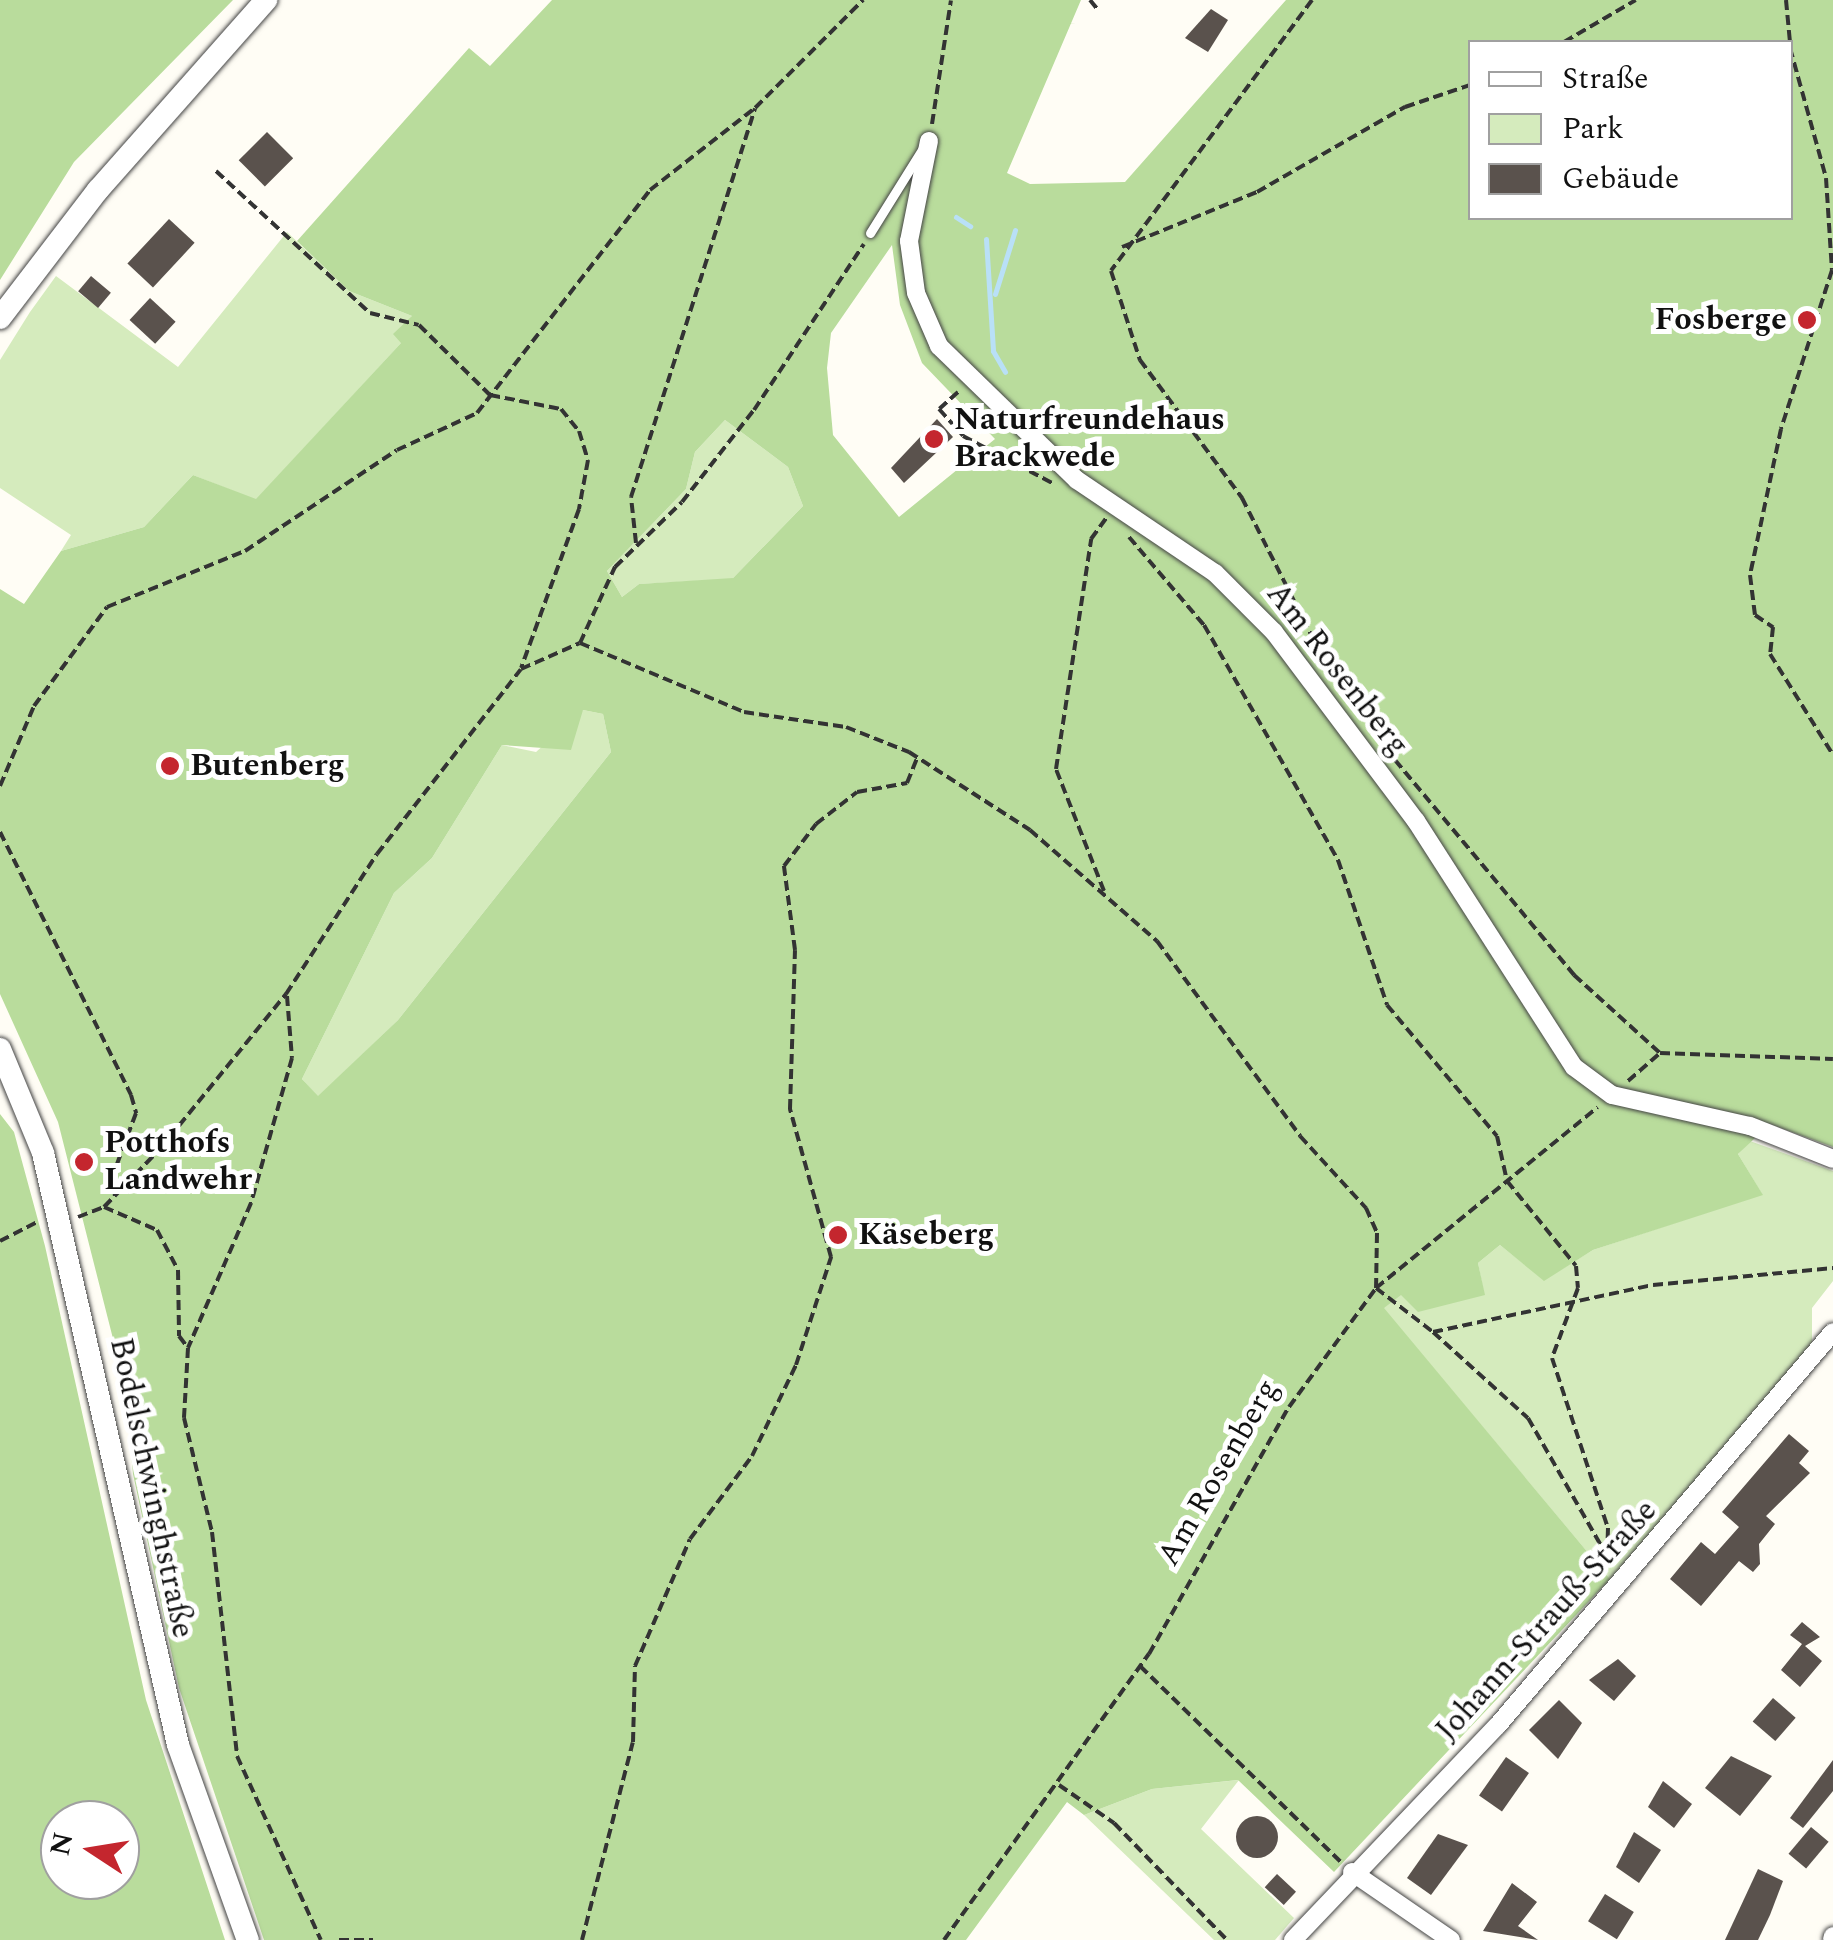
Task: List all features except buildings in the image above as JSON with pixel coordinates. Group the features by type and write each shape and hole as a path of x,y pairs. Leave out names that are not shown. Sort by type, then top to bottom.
{"street":[{"path":"0,318 98,190 266,0"},
{"name":"Am Rosenberg","path":"929,141 909,241 916,294 939,346 969,382 1077,480 1122,508 1246,600 1356,739 1546,1031 1612,1095"},
{"name":"Bodelschwinghstraße","path":"0,1049 27,1101 58,1218 155,1660 248,1940"},
{"path":"1612,1095 1750,1126 1833,1158"},
{"name":"Johann-Strauß-Straße","path":"1293,1940 1624,1582 1833,1332"},
{"path":"1352,1872 1451,1940"}],"lane":[{"path":"870,233 929,141"}],"path":[{"path":"0,786 34,706 107,607 245,552 396,450 476,412 650,190 755,108 863,0"},
{"path":"929,141 951,0"},
{"path":"1090,0 1099,11"},
{"path":"1312,0 1120,248 1115,299 1140,360 1242,498 1334,682"},
{"path":"1567,40 1636,0"},
{"path":"1786,0 1790,40"},
{"path":"1793,56 1826,178 1832,270 1781,429 1750,575 1755,615 1772,628 1770,654 1833,755"},
{"path":"1120,248 1257,192 1405,107 1468,86"},
{"path":"636,543 631,496 755,108"},
{"path":"0,1241 58,1218 104,1207 286,994 377,854 520,669 588,460 562,409 490,395 419,325 370,312 216,171"},
{"path":"580,644 596,595 636,543 682,502 754,410 870,233"},
{"path":"969,382 939,409 1004,464 1059,486"},
{"path":"1105,894 1056,769 1090,538 1122,508"},
{"path":"1122,508 1130,546 1204,625 1338,860 1386,1004 1497,1136 1507,1181 1576,1266 1574,1302 1552,1358 1605,1516 1608,1556"},
{"path":"520,669 580,644 744,712 846,727 975,787 1105,894 1208,1000 1300,1136 1366,1208 1377,1233 1376,1288 1433,1332 1528,1418 1624,1582"},
{"path":"1356,739 1396,761 1574,975 1660,1053 1833,1058"},
{"path":"582,1940 633,1742 635,1666 690,1539 752,1456 796,1365 831,1257 830,1226 790,1110 795,950 784,866 809,830 857,792 907,782 918,758"},
{"path":"0,832 131,1095 136,1114 114,1172 115,1196"},
{"path":"286,994 296,1024 281,1104 251,1203 188,1348 184,1418 212,1532 237,1756 320,1939 373,1940"},
{"path":"1612,1095 1660,1053"},
{"name":"Am Rosenberg","path":"944,1940 1059,1785 1140,1666 1289,1407 1376,1288 1612,1095"},
{"path":"104,1207 157,1230 178,1270 179,1336 188,1348"},
{"path":"1433,1332 1574,1302 1833,1268"},
{"path":"1140,1666 1352,1872"},
{"path":"1059,1785 1126,1835 1227,1940"}],"green space":[{"path":"0,0 233,0 74,162 0,280"},
{"path":"552,0 1081,0 1007,173 1030,184 1125,182 1286,0 1833,0 1833,1147 1770,1124 1738,1154 1763,1195 1593,1250 1544,1281 1500,1245 1478,1263 1485,1295 1418,1312 1401,1295 1384,1308 1610,1579 1334,1872 1238,1780 1152,1789 1084,1815 1067,1802 966,1940 264,1940 179,1688 133,1474 124,1382 58,1122 0,994 0,589 24,604 61,551 144,527 193,475 256,499 401,343 393,334 412,316 349,291 297,241 469,48 490,66","holes":["892,245 900,305 922,363 995,439 899,517 833,435 827,368 831,333","725,420 788,467 803,506 733,578 639,584 622,597 607,571 686,489 695,452","583,710 603,714 611,752 398,1020 318,1096 302,1079 394,893 432,858 502,745 571,750"]},
{"path":"287,232 349,291 412,316 402,342 256,500 193,475 144,527 61,551 71,535 0,488 0,360 30,312 56,276 178,367"},
{"path":"725,420 788,467 803,506 732,579 639,584 622,597 607,571 686,489 695,452"},
{"path":"583,710 603,714 611,752 398,1020 318,1097 302,1079 394,893 432,858 502,745 536,752"},
{"path":"0,1114 14,1132 45,1246 146,1700 225,1940 0,1940"},
{"path":"1750,1141 1833,1171 1833,1281 1812,1308 1812,1346 1610,1579 1383,1308 1401,1294 1484,1294 1478,1263 1500,1245 1544,1280 1593,1250 1762,1194 1738,1154"},
{"path":"1239,1780 1201,1829 1294,1918 1275,1940 1214,1940 1084,1815 1152,1789"}],"waterway":[{"path":"956,217 970,226"},
{"path":"995,294 1015,230"},
{"path":"986,239 993,351 1005,372"}],"place":[{"name":"Fosberge","path":"1807,320"},
{"name":"Naturfreundehaus Brackwede","path":"934,439"},
{"name":"Butenberg","path":"170,766"},
{"name":"Potthofs Landwehr","path":"84,1162"},
{"name":"Käseberg","path":"838,1235"}]}
